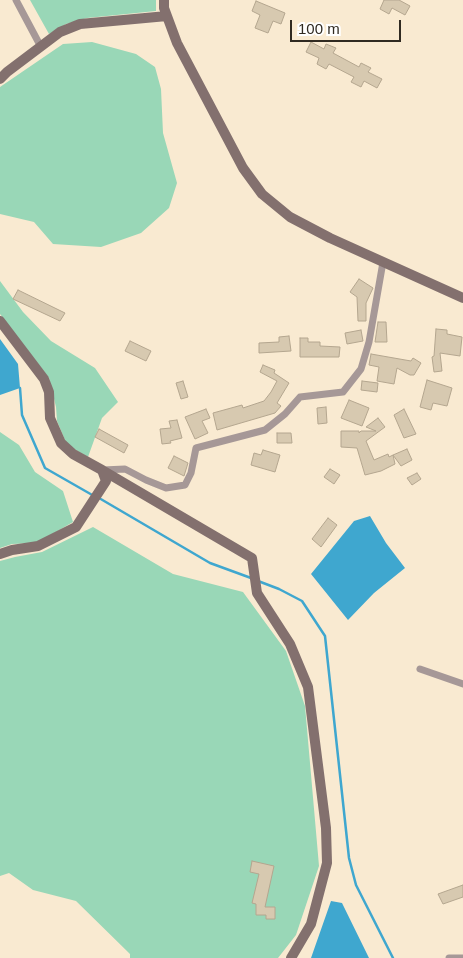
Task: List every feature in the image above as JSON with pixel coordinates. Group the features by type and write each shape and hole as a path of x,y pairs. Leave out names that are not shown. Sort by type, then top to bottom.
{"street":[{"path":"16,0 41,47"},
{"path":"164,0 167,16 177,43 244,168 262,194 290,217 330,238 463,298"},
{"path":"0,79 60,32 80,24 167,16"},
{"path":"102,470 125,469 166,488 185,485 191,474 196,448 265,430 285,414 300,398 344,392 361,369 383,262"},
{"path":"0,320 44,379 49,392 50,418 60,443 73,454 252,558 257,593 290,644 308,687 326,828 328,863 310,924 291,958"},
{"path":"0,554 38,546 76,527 106,481 102,470"},
{"path":"420,669 463,684"},
{"path":"449,958 463,958"}],"green space":[{"path":"30,0 156,0 156,11 87,18 66,24 49,34"},
{"path":"92,42 136,54 155,67 161,89 163,133 177,183 169,208 141,233 101,247 53,244 34,222 0,214 0,87 63,44"},
{"path":"0,281 23,312 51,341 95,368 118,402 102,418 88,457 67,445 57,421 56,407 49,378 0,314"},
{"path":"0,432 19,445 35,472 63,491 73,522 37,543 12,544 0,548"},
{"path":"93,527 173,574 243,592 286,651 305,706 319,866 296,935 278,958 130,958 130,954 76,901 33,890 9,873 0,876 0,561 42,552"}],"water":[{"path":"0,339 18,364 20,388 0,395"},
{"path":"370,516 386,543 405,568 374,593 348,620 311,574 354,521"},
{"path":"331,901 342,903 369,958 311,958"}],"building":[{"path":"384,0 399,0 410,6 405,15 392,8 389,14 380,9"},
{"path":"256,1 285,13 281,24 273,21 268,33 255,28 260,15 252,11"},
{"path":"311,42 324,49 326,44 336,48 333,53 359,67 361,63 371,68 368,72 382,79 377,88 364,81 361,87 351,82 354,77 329,64 326,69 317,64 319,58 306,52"},
{"path":"359,279 373,288 366,303 366,321 358,321 357,297 350,292"},
{"path":"18,290 65,313 60,321 13,299"},
{"path":"378,322 386,322 387,342 375,342"},
{"path":"436,329 447,330 447,334 462,337 460,356 440,353 442,371 434,372 432,357 434,356"},
{"path":"361,330 363,341 347,344 345,333"},
{"path":"289,336 291,351 259,353 259,343 279,342 279,337"},
{"path":"300,338 308,338 308,342 320,342 320,346 340,347 339,357 300,357"},
{"path":"130,341 151,351 146,361 125,351"},
{"path":"371,354 411,361 413,358 421,363 414,375 410,375 397,368 394,384 377,381 379,367 369,365"},
{"path":"263,365 275,370 274,373 289,383 277,403 281,406 275,413 217,430 213,413 242,405 243,408 264,401 271,392 277,381 260,372"},
{"path":"427,380 452,388 447,406 433,403 431,410 420,407"},
{"path":"183,381 188,397 181,399 176,383"},
{"path":"362,381 378,383 377,392 361,390"},
{"path":"349,400 369,408 362,426 341,418"},
{"path":"326,407 327,423 318,424 317,408"},
{"path":"206,409 210,418 202,421 208,433 195,439 185,417"},
{"path":"404,409 416,434 404,438 394,415"},
{"path":"378,418 385,427 366,441 374,460 388,454 389,457 393,455 395,464 381,471 365,475 357,448 341,447 341,431 359,431 359,433 361,431 376,431 366,427"},
{"path":"177,420 182,438 170,441 171,443 162,444 160,429 171,428 169,421"},
{"path":"99,429 128,445 124,453 95,437"},
{"path":"277,433 291,433 292,443 277,443"},
{"path":"407,449 412,460 401,466 393,455"},
{"path":"263,450 280,455 275,472 251,465 254,453 261,455"},
{"path":"174,456 188,463 184,476 168,468"},
{"path":"330,469 340,475 334,484 324,477"},
{"path":"417,473 421,479 412,485 407,478"},
{"path":"328,518 337,525 321,547 312,539"},
{"path":"252,861 274,866 265,907 275,907 275,919 266,919 266,915 256,915 256,904 252,903 259,874 250,872"},
{"path":"463,885 463,897 443,904 438,894"}],"waterway":[{"path":"20,388 22,415 45,468 94,496"},
{"path":"99,498 210,563 251,578"},
{"path":"258,581 302,601 325,636 349,858 356,885 393,958"}]}
